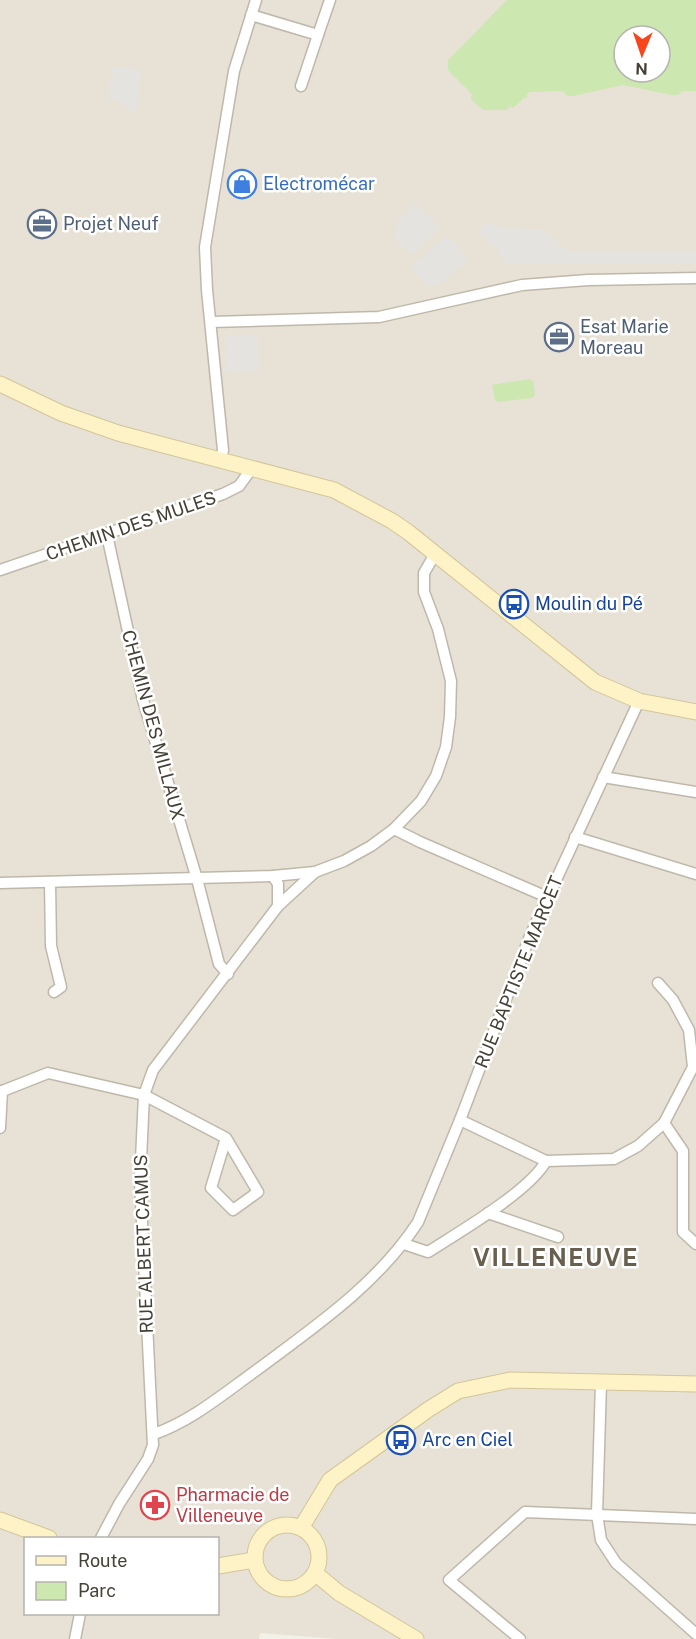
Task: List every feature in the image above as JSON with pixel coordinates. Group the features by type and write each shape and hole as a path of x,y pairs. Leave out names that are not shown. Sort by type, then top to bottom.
{"street":[{"path":"221,460 223,450 205,247 234,71 256,0"},
{"path":"301,86 330,0"},
{"path":"251,15 318,35"},
{"path":"211,322 379,317 522,285 598,280 696,278"},
{"path":"0,384 60,413 118,434 334,490 392,521 595,682 639,701 696,712"},
{"name":"CHEMIN DES MULES","path":"0,570 224,495 239,486 252,468"},
{"name":"CHEMIN DES MILLAUX","path":"107,535 142,700 197,879"},
{"name":"RUE ALBERT CAMUS","path":"0,883 197,879 315,872 344,861 371,846 394,829 421,801 436,776 446,747 451,681 438,629 424,592 424,573 435,554"},
{"name":"RUE BAPTISTE MARCET","path":"154,1434 171,1428 203,1409 280,1353 362,1288 404,1244 418,1222 547,897 639,701"},
{"path":"603,777 696,792"},
{"path":"394,829 547,897"},
{"path":"575,837 696,874"},
{"name":"RUE ALBERT CAMUS","path":"154,1434 140,1219 144,1095 153,1070 278,906 315,872"},
{"path":"273,876 278,884 278,906"},
{"path":"197,879 219,964 228,974"},
{"path":"50,882 51,946 61,987 54,992"},
{"path":"460,1120 546,1161 614,1159 638,1146 664,1123 694,1067 689,1030 673,1000 658,983"},
{"path":"0,1128 1,1092 48,1073 144,1095 226,1138 258,1192 233,1210 211,1188 226,1138"},
{"path":"664,1123 683,1151 683,1232 696,1244"},
{"path":"404,1244 428,1252 488,1213 540,1172 546,1161"},
{"path":"488,1213 558,1237"},
{"path":"301,1528 330,1480 429,1408 458,1391 510,1380 696,1384"},
{"path":"601,1383 597,1514 601,1540 616,1563 696,1634"},
{"path":"102,1537 119,1504 148,1459 154,1434"},
{"path":"520,1639 449,1580 525,1512 696,1519"},
{"path":"0,1520 44,1537"},
{"path":"288,1524 301,1528 315,1541 319,1551 319,1563 315,1573 308,1581 289,1589 269,1584 261,1577 254,1560 255,1547 260,1538 277,1525 288,1524"},
{"path":"219,1566 254,1560"},
{"path":"315,1573 339,1593 416,1639"},
{"path":"75,1639 80,1615"}],"shaded area":[{"path":"0,0 696,0 696,1639 338,1639 260,1633 259,1639 0,1639"},
{"path":"112,67 141,69 136,113 119,101 108,99"},
{"path":"415,203 440,227 412,255 396,240 397,221"},
{"path":"485,222 506,228 543,230 568,251 696,251 696,264 504,264 499,251 479,233"},
{"path":"447,235 469,260 439,286 429,286 411,267"},
{"path":"258,335 259,371 226,372 225,336"}],"green space":[{"path":"507,0 696,0 696,91 682,91 678,95 672,95 623,85 573,96 567,96 563,91 530,92 527,98 513,108 510,106 507,110 483,110 471,99 472,94 448,70 448,60"},
{"path":"529,379 533,381 535,395 532,398 498,402 495,400 492,385"}],"place":[{"name":"Electromécar","path":"242,184"},
{"name":"Projet Neuf","path":"42,224"},
{"name":"Esat Marie Moreau","path":"559,337"},
{"name":"Moulin du Pé","path":"514,604"},
{"name":"Arc en Ciel","path":"401,1440"},
{"name":"Pharmacie de Villeneuve","path":"155,1505"}],"district":[{"name":"VILLENEUVE","path":"556,1258"}]}
